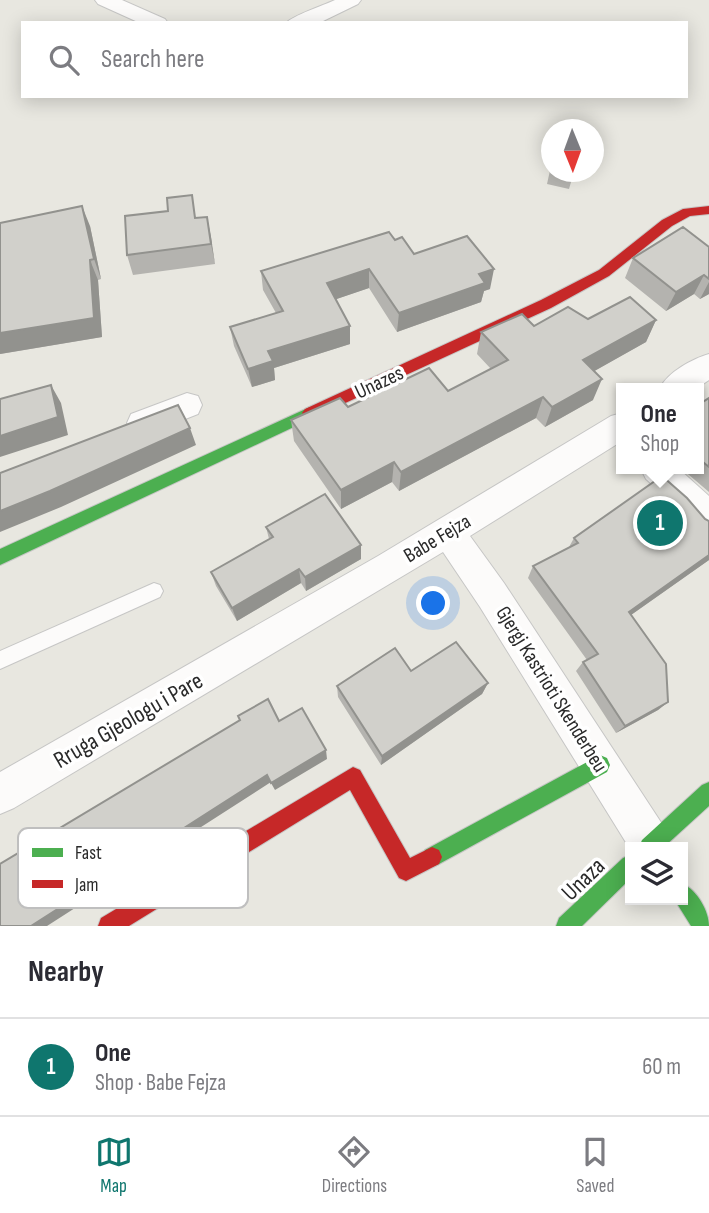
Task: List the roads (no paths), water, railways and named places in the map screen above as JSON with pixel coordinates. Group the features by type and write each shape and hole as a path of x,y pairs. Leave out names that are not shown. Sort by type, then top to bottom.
{"street":[{"path":"105,0 153,21"},
{"path":"303,21 351,0"},
{"name":"Unazes","path":"0,557 546,304 604,273 667,223 687,212 709,210"},
{"path":"682,383 709,365"},
{"path":"112,434 187,405"},
{"name":"Babe Fejza","path":"256,646 616,431"},
{"path":"663,474 691,499 709,520"},
{"name":"Gjergj Kastrioti Skenderbeu","path":"448,532 492,595 600,765 641,842"},
{"name":"Rruga Gjeologu i Pare","path":"0,794 256,646"},
{"path":"248,841 353,776 406,871 600,765"},
{"name":"Unaza","path":"656,842 709,792"},
{"name":"Unaza","path":"567,926 625,871"},
{"path":"688,903 703,926"},
{"path":"109,926 138,908"}],"lane":[{"path":"0,660 154,591"}],"place":[{"name":"One","path":"660,523"}]}
